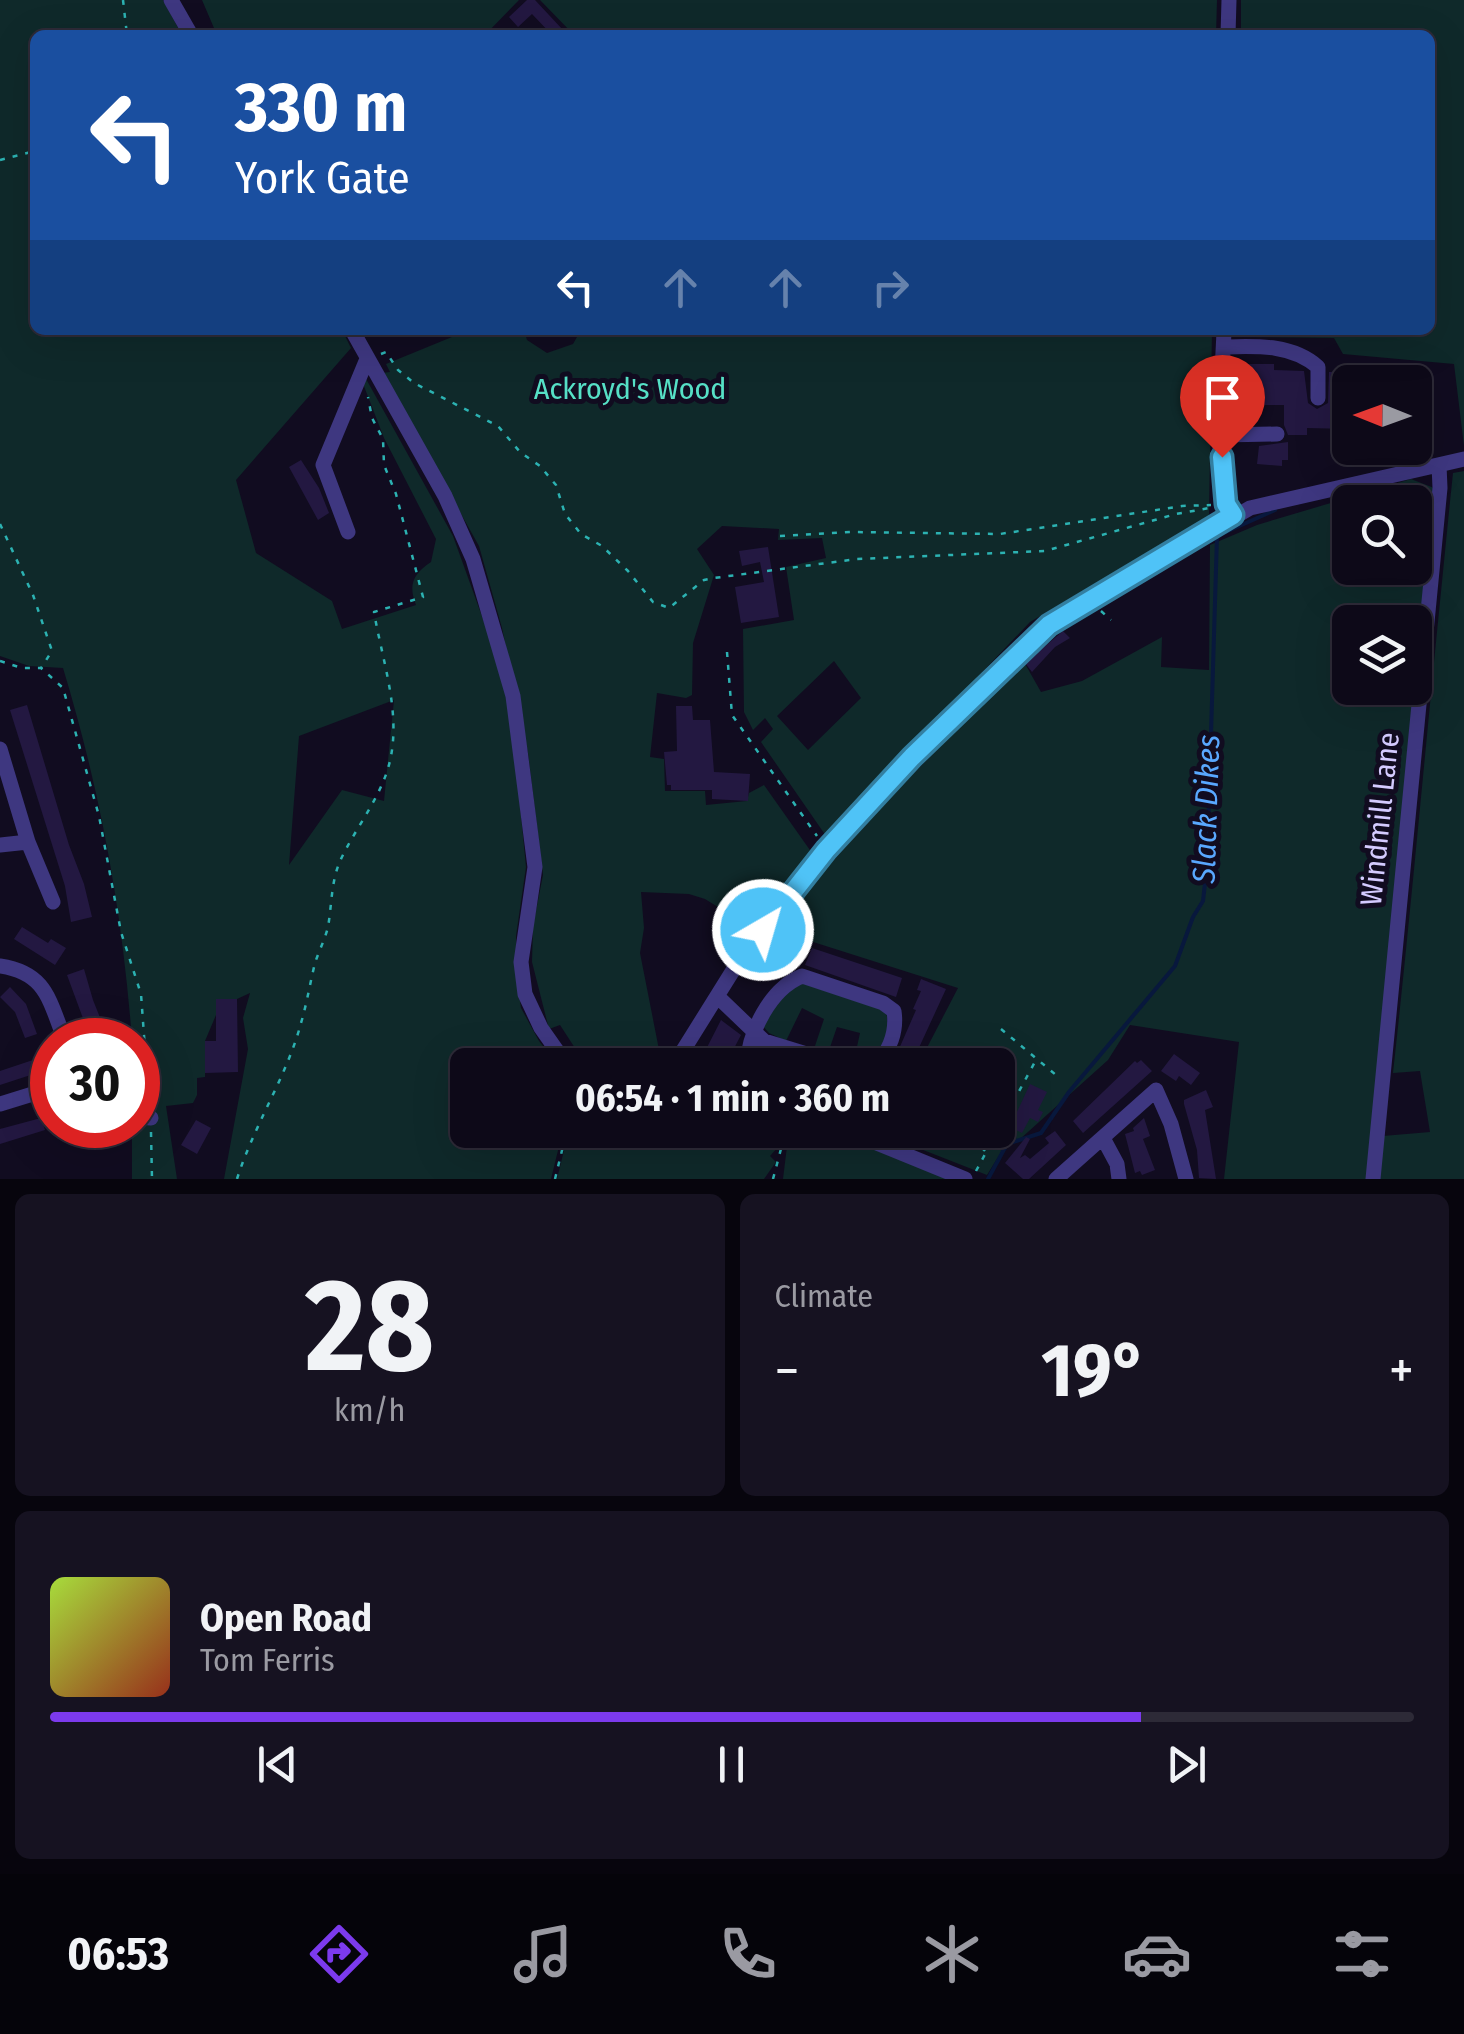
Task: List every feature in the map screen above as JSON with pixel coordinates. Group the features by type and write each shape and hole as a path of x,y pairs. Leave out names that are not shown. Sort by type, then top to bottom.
{"street":[{"path":"171,0 188,30"},
{"path":"1228,0 1228,30"},
{"path":"354,335 445,496 473,559 514,696 534,867 521,962 525,994 554,1048"},
{"path":"1224,335 1221,478 1228,508"},
{"path":"1224,348 1264,346 1307,358 1318,367 1318,398"},
{"path":"348,532 323,465 367,360"},
{"path":"1222,436 1277,434"},
{"path":"685,1048 742,956 826,850 912,757 1049,625 1228,508 1464,459"},
{"name":"Windmill Lane","path":"1373,1179 1440,488 1439,465"},
{"path":"0,749 28,842 53,902"},
{"path":"0,845 28,842"},
{"path":"0,966 26,972 40,982 56,1018"},
{"path":"750,1048 754,1029 786,986 802,976 882,1003 894,1011 896,1026 888,1046"},
{"path":"717,996 764,1041 787,1048"},
{"path":"1056,1179 1156,1090 1172,1124 1186,1179"},
{"path":"0,1104 30,1095"},
{"path":"1103,1138 1118,1164 1119,1179"},
{"path":"891,1148 968,1179"}],"path":[{"path":"123,0 126,30"},
{"path":"0,160 30,152"},
{"path":"367,360 386,352 398,370 414,383 498,426 556,484 565,514 581,534 602,546 652,602 669,608 704,580 714,578 856,560 1044,551 1176,514 1228,508"},
{"path":"237,1179 300,1027 315,964 328,930 340,860 383,784 391,756 394,730 374,612 423,597 396,494 384,464 383,438 372,418 360,377"},
{"path":"780,536 850,532 1000,534 1182,506 1228,508"},
{"path":"0,524 34,595 52,651 41,668"},
{"path":"726,652 732,715 826,850"},
{"path":"0,661 22,668 41,668 63,688 98,816 121,932 142,994 142,1018"},
{"path":"1001,1029 1056,1075"},
{"path":"888,1046 891,1048"},
{"path":"1015,1100 1037,1058"},
{"path":"148,1148 152,1179"},
{"path":"554,1179 562,1148"},
{"path":"773,1179 781,1148"},
{"path":"981,1148 986,1153"},
{"path":"968,1179 989,1148"}],"green space":[{"path":"0,0 163,0 179,30 30,30 30,335 344,335 351,348 236,480 256,553 332,601 342,629 416,605 414,580 431,562 436,539 384,438 362,381 365,377 453,536 510,701 526,867 516,936 516,975 521,1008 545,1048 450,1048 450,1148 559,1148 551,1179 224,1179 248,1049 243,1018 250,993 237,999 216,999 216,1015 205,1041 205,1077 197,1078 197,1095 193,1103 166,1106 177,1179 132,1179 132,1148 160,1148 160,1018 130,1018 116,898 99,807 63,668 29,666 0,656","holes":["394,700 384,801 342,790 289,865 299,736"]},
{"path":"202,0 519,0 490,30 215,30"},
{"path":"540,0 1217,0 1216,30 569,30"},
{"path":"1241,0 1464,0 1464,446 1454,364 1343,354 1334,338 1238,337 1435,335 1435,30 1241,30"},
{"name":"Ackroyd's Wood","path":"457,335 526,335 547,353 573,344 578,335 1212,335 1209,516 1030,622 826,836 761,742 773,729 765,718 753,730 744,712 743,629 794,620 786,567 826,558 822,538 778,540 779,529 722,526 697,549 714,575 693,643 692,695 686,698 657,693 650,757 664,759 665,791 705,791 706,805 747,801 749,793 764,785 812,853 755,930 705,899 689,894 641,892 644,928 640,953 659,1048 575,1048 560,1025 549,1029 532,962 533,926 543,875 528,753 502,628 479,546 382,373 390,372 386,364","holes":["834,661 861,698 808,750 777,716"]},
{"path":"1464,471 1464,1179 1379,1179 1383,1136 1430,1132 1420,1071 1393,1073 1453,473"},
{"path":"1411,479 1426,485 1391,485"},
{"path":"1332,503 1332,585 1425,585 1423,605 1332,605 1332,705 1413,705 1368,1179 1224,1179 1239,1042 1130,1025 1108,1060 1015,1142 1015,1048 927,1048 958,988 788,934 777,922 906,781 1024,662 1041,692 1082,681 1162,637 1161,667 1209,670 1210,545 1257,525"},
{"path":"805,981 886,1009 889,1033 880,1048 857,1048 860,1033 837,1027 830,1048 814,1048 824,1019 802,1008 786,1041 761,1024 790,989"},
{"path":"565,1148 777,1148 770,1156 776,1162 764,1179 557,1179"},
{"path":"787,1148 872,1148 949,1179 783,1179"},
{"path":"918,1148 1005,1148 987,1175"}],"building":[{"path":"527,0 535,0 563,30 547,30 532,14 518,27 509,17"},
{"path":"1247,364 1274,364 1274,370 1304,371 1308,403 1317,409 1328,403 1332,372 1332,429 1307,428 1307,435 1288,435 1284,405 1238,405 1238,389 1248,389"},
{"path":"1288,442 1288,460 1282,460 1282,466 1257,464 1259,446"},
{"path":"301,460 329,513 318,520 289,467"},
{"path":"768,547 779,617 741,623 735,587 764,582 760,562 742,566 739,551"},
{"path":"1063,631 1070,638 1055,647 1032,672 1025,663"},
{"path":"27,705 92,917 71,922 65,886 10,710"},
{"path":"676,706 692,706 693,720 710,720 714,772 750,774 748,801 712,799 712,790 671,790 671,785 667,785 664,752 677,751"},
{"path":"22,927 48,943 51,939 66,948 55,965 14,939"},
{"path":"812,948 902,978 896,997 805,965"},
{"path":"84,969 100,1018 83,1018 67,975"},
{"path":"921,979 946,989 919,1048 899,1048 916,1010 913,1009 921,991 917,990"},
{"path":"10,987 26,1004 31,1018 30,1036 25,1038 15,1012 0,997"},
{"path":"216,999 237,999 238,1072 205,1073 205,1041 216,1041"},
{"path":"721,1020 741,1035 734,1048 707,1048"},
{"path":"1174,1054 1200,1073 1191,1085 1179,1076 1176,1081 1161,1071"},
{"path":"1141,1060 1152,1071 1083,1133 1073,1121 1135,1061"},
{"path":"30,1061 30,1075 0,1085 0,1071"},
{"path":"1030,1084 1047,1092 1038,1110 1043,1112 1038,1122 1030,1118 1022,1133 1015,1130 1015,1116"},
{"path":"1206,1090 1213,1107 1205,1110 1216,1179 1199,1178 1197,1150 1184,1104 1184,1100"},
{"path":"1144,1118 1150,1136 1143,1139 1155,1170 1142,1175 1140,1171 1135,1173 1125,1134 1134,1131"},
{"path":"196,1120 211,1128 197,1154 181,1145"},
{"path":"30,1121 30,1135 0,1144 0,1129"},
{"path":"1055,1131 1066,1145 1029,1179 1023,1179 1005,1163 1026,1137 1030,1139 1020,1158 1025,1155 1030,1159 1049,1143 1045,1138"}],"waterway":[{"name":"Slack Dikes","path":"988,1179 1007,1144 1041,1133 1069,1092 1175,966 1203,901 1217,536 1275,510"}],"route":[{"path":"763,930 826,850 912,757 1049,625 1233,515 1226,504 1221,478 1222,457"}]}
